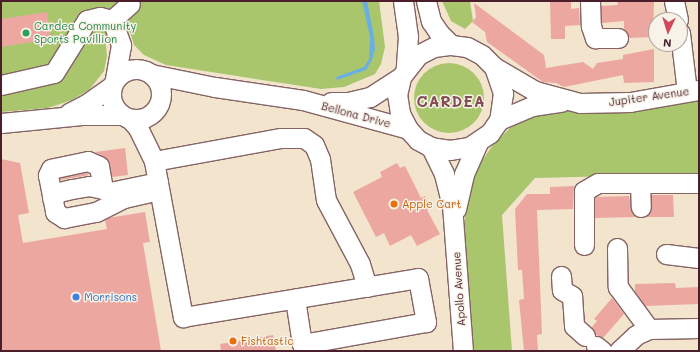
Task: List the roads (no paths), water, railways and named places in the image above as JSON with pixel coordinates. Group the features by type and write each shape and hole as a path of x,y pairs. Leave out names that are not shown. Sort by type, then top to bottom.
{"street":[{"path":"403,1 408,36 404,72 398,101 400,113 408,129 418,140 430,147 459,150 478,143 490,133 499,120 503,93 494,67 482,55 467,47 451,44 434,47 418,55 404,72"},
{"path":"426,1 431,21 451,44"},
{"path":"590,1 591,26 596,38 618,38"},
{"path":"674,1 676,12"},
{"path":"112,20 130,4"},
{"path":"1,85 54,73 87,20 100,17 112,20"},
{"path":"112,20 121,45 148,72 160,88 151,125 152,158 183,317 418,278 426,322 302,344 295,299"},
{"path":"121,45 113,83 112,103 138,128 152,158"},
{"path":"684,52 693,91"},
{"name":"Jupiter Avenue","path":"494,67 535,92 574,102"},
{"name":"Bellona Drive","path":"56,117 86,105 128,70 148,72 215,87 303,100 348,102 370,97 404,72"},
{"name":"Bellona Drive","path":"1,123 102,114 126,117 147,117 172,94 189,88 215,87"},
{"name":"Jupiter Avenue","path":"499,120 532,106 574,102 630,102 693,91"},
{"name":"Bellona Drive","path":"303,100 408,129"},
{"path":"152,158 281,138 304,138 314,145 317,152 326,200 360,264 367,287"},
{"name":"Apollo Avenue","path":"455,227 460,188 478,143"},
{"name":"Apollo Avenue","path":"430,147 448,186 455,227 463,351"},
{"path":"104,189 99,166 88,161 51,169 48,175 55,212 64,218 96,212 124,198 158,186"},
{"path":"584,245 584,191 598,183 699,183"},
{"path":"640,184 641,207"},
{"path":"52,198 59,192 89,186 104,189 110,192 158,186"},
{"path":"617,248 618,287 649,329"},
{"path":"666,254 699,258"},
{"path":"561,276 562,290 572,296 574,326 594,344"},
{"path":"619,351 636,335 649,329 699,328"}],"water":[{"path":"362,1 367,1 374,36 375,49 372,60 366,70 337,80 336,77 364,67 369,59 370,37"}],"place":[{"name":"Cardea Community Sports Pavillion","path":"26,33"},
{"name":"Apple Cart","path":"394,204"},
{"name":"Morrisons","path":"76,297"},
{"name":"Fishtastic","path":"233,341"}],"district":[{"name":"CARDEA","path":"451,102"}]}
